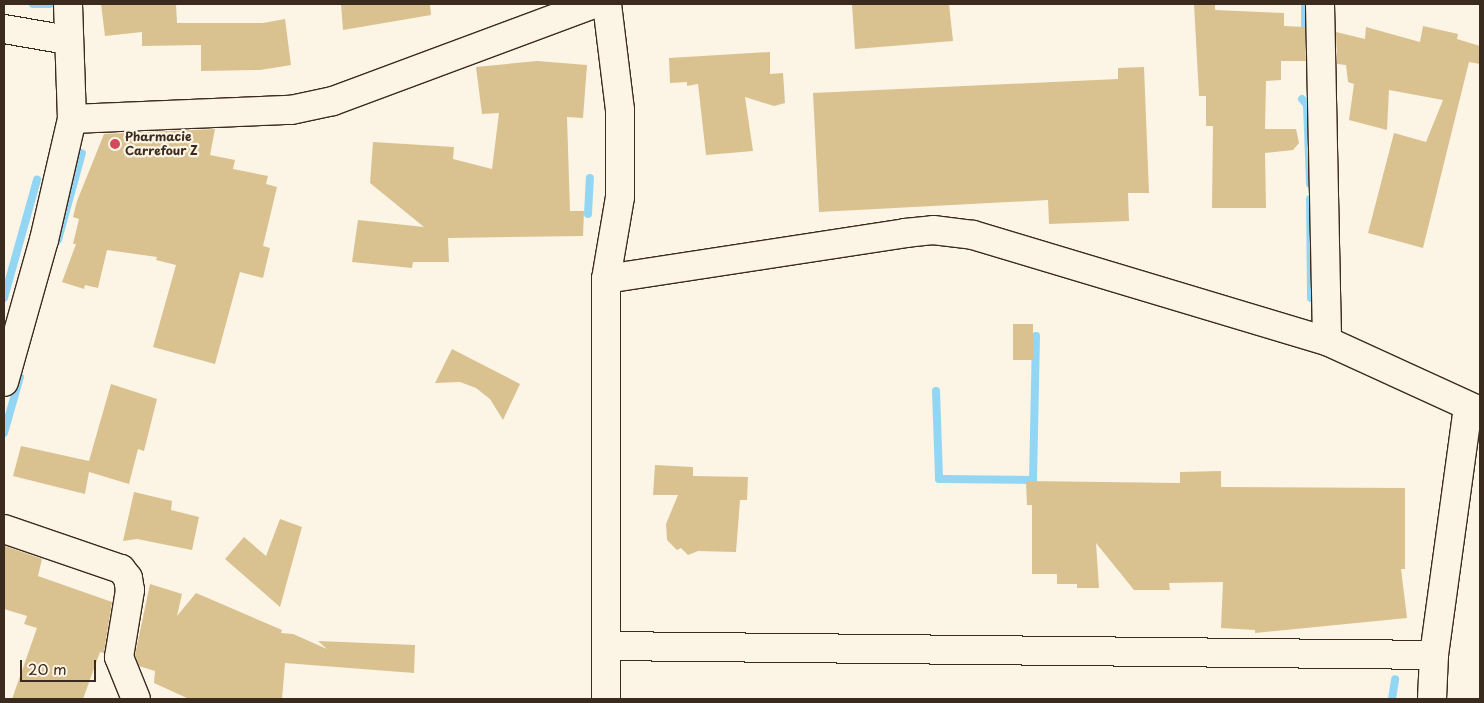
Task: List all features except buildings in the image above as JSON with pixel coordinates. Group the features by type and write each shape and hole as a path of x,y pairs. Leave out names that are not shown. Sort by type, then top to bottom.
{"street":[{"path":"4,382 44,240 72,119 68,4"},
{"path":"72,119 291,110 334,101 594,4"},
{"path":"606,699 606,279 620,197 620,110 607,4"},
{"path":"1320,4 1327,341"},
{"path":"4,29 68,40"},
{"path":"606,279 934,230 973,235 1327,341 1474,408 1434,655 1432,699"},
{"path":"4,529 121,569 128,578 130,590 119,657 136,699"},
{"path":"606,646 1434,655"}],"waterway":[{"path":"33,4 50,4"},
{"path":"1305,4 1305,26"},
{"path":"1302,99 1307,105 1310,184"},
{"path":"58,240 82,153"},
{"path":"588,214 590,178"},
{"path":"4,298 37,180"},
{"path":"1310,199 1311,298"},
{"path":"936,391 939,479 1033,480 1036,336"},
{"path":"4,433 20,377"},
{"path":"1392,699 1395,679"}],"place":[{"name":"Pharmacie Carrefour Z","path":"115,144"}]}
